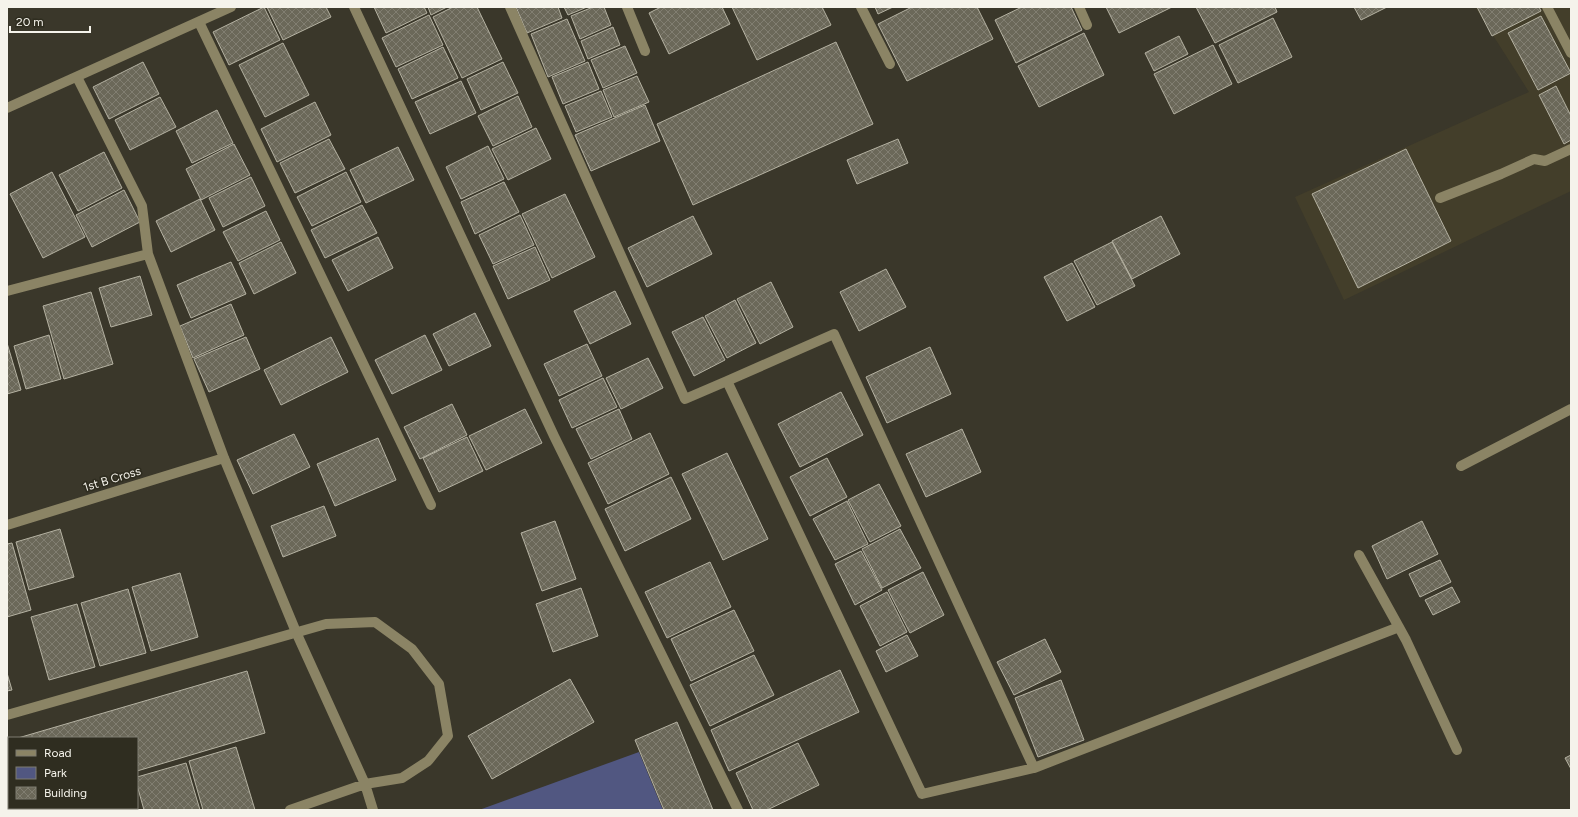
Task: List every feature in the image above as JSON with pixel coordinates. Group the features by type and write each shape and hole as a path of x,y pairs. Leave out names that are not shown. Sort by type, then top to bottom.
{"street":[{"path":"7,108 231,7"},
{"path":"354,7 554,436 738,810"},
{"path":"510,7 685,399 834,334 1034,768"},
{"path":"627,7 645,51"},
{"path":"861,7 890,64"},
{"path":"1079,7 1087,25"},
{"path":"1548,7 1571,54"},
{"path":"199,22 431,505"},
{"path":"78,77 142,206 148,254 224,458 296,632 365,784 373,810"},
{"path":"1440,198 1534,159 1545,161 1571,149"},
{"path":"7,292 148,254"},
{"path":"727,381 922,794 1034,768 1399,627"},
{"path":"1461,466 1571,409"},
{"name":"1st B Cross","path":"7,525 224,458"},
{"path":"1359,555 1399,627 1457,750"},
{"path":"7,715 326,624 375,622 412,649 439,684 448,736 428,761 402,778 365,784 290,810"}],"shaded area":[{"path":"1475,7 1571,7 1571,191 1344,300 1295,197 1529,92"}],"green space":[{"path":"639,752 663,810 479,810"}],"building":[{"path":"264,7 280,40 229,65 213,32"},
{"path":"267,7 326,7 331,17 283,40"},
{"path":"374,7 424,7 427,13 386,33"},
{"path":"428,7 447,7 431,15"},
{"path":"453,7 477,7 502,59 462,78 433,17"},
{"path":"516,7 558,7 562,18 527,33"},
{"path":"564,7 587,7 568,15"},
{"path":"593,7 604,7 611,25 580,39 571,16"},
{"path":"661,7 722,7 730,24 669,54 649,13"},
{"path":"732,7 822,7 831,25 757,60"},
{"path":"875,7 893,7 878,14"},
{"path":"912,7 977,7 993,39 907,81 878,24"},
{"path":"1022,7 1071,7 1082,30 1016,63 995,20"},
{"path":"1106,7 1172,7 1119,33"},
{"path":"1196,7 1275,7 1277,12 1215,43"},
{"path":"1354,7 1387,7 1361,20"},
{"path":"1477,7 1539,7 1541,11 1492,36"},
{"path":"429,15 443,45 396,67 382,38"},
{"path":"1541,16 1571,73 1538,90 1508,33"},
{"path":"1273,18 1292,57 1238,83 1219,45"},
{"path":"567,19 585,61 548,77 531,34"},
{"path":"613,27 620,45 588,59 581,41"},
{"path":"1084,33 1104,75 1039,107 1018,66"},
{"path":"1179,36 1188,54 1154,71 1145,53"},
{"path":"836,42 873,124 693,205 657,124"},
{"path":"283,43 309,95 265,117 239,65"},
{"path":"1213,45 1232,84 1174,114 1154,74"},
{"path":"625,46 637,73 603,88 591,60"},
{"path":"443,47 458,78 412,99 398,69"},
{"path":"143,62 159,94 109,119 93,87"},
{"path":"503,62 518,93 481,110 467,79"},
{"path":"588,62 599,89 563,104 552,77"},
{"path":"637,76 649,102 614,117 603,90"},
{"path":"461,81 476,113 430,134 415,102"},
{"path":"1556,86 1571,116 1571,140 1564,144 1539,95"},
{"path":"601,91 612,117 576,132 565,106"},
{"path":"518,96 532,127 493,146 478,116"},
{"path":"160,97 176,127 130,150 115,120"},
{"path":"315,102 331,135 277,162 261,129"},
{"path":"645,105 660,141 591,171 575,135"},
{"path":"217,110 233,143 192,163 176,131"},
{"path":"536,128 551,159 508,180 492,149"},
{"path":"329,139 345,169 295,193 280,163"},
{"path":"898,139 908,163 857,184 847,160"},
{"path":"234,144 250,175 201,200 186,169"},
{"path":"488,146 504,179 461,199 446,167"},
{"path":"398,147 414,180 366,203 350,170"},
{"path":"1406,149 1451,241 1358,288 1312,194"},
{"path":"104,152 122,188 78,211 59,175"},
{"path":"52,172 85,237 43,258 10,194"},
{"path":"346,172 361,202 312,226 297,197"},
{"path":"251,177 265,206 223,227 209,198"},
{"path":"504,182 519,212 475,234 461,202"},
{"path":"124,190 140,222 92,247 76,215"},
{"path":"565,194 595,257 552,278 522,214"},
{"path":"200,199 215,230 171,252 156,221"},
{"path":"362,205 377,233 325,258 311,230"},
{"path":"266,211 280,240 238,261 223,232"},
{"path":"520,215 534,245 493,264 479,235"},
{"path":"693,216 712,254 647,287 628,248"},
{"path":"1161,216 1180,254 1132,279 1112,241"},
{"path":"378,237 393,268 348,291 332,260"},
{"path":"281,242 296,273 254,294 239,263"},
{"path":"1112,242 1135,286 1097,305 1074,261"},
{"path":"535,247 550,280 508,299 493,266"},
{"path":"231,262 246,294 191,318 177,285"},
{"path":"1072,263 1095,307 1067,321 1044,277"},
{"path":"886,269 906,307 859,331 840,292"},
{"path":"140,276 152,315 111,327 99,288"},
{"path":"771,282 793,327 760,344 737,299"},
{"path":"615,291 631,324 590,344 574,311"},
{"path":"91,292 113,364 64,379 43,306"},
{"path":"735,300 756,343 727,358 705,316"},
{"path":"231,304 244,335 193,358 180,326"},
{"path":"475,313 491,346 449,366 433,334"},
{"path":"703,317 725,360 694,376 672,332"},
{"path":"49,335 61,379 26,389 14,346"},
{"path":"425,335 442,370 392,394 375,360"},
{"path":"246,337 260,369 209,392 194,359"},
{"path":"331,337 348,372 281,405 264,370"},
{"path":"7,343 21,390 7,394"},
{"path":"587,344 602,376 559,396 544,364"},
{"path":"930,347 951,394 887,423 866,377"},
{"path":"648,358 663,388 621,409 606,378"},
{"path":"603,378 617,407 572,428 559,400"},
{"path":"841,392 863,435 800,467 778,424"},
{"path":"452,404 467,435 420,459 404,427"},
{"path":"525,409 542,443 486,470 469,436"},
{"path":"619,409 632,439 591,459 576,429"},
{"path":"962,429 981,472 926,497 906,454"},
{"path":"650,433 669,474 608,504 588,463"},
{"path":"294,434 310,467 253,494 237,460"},
{"path":"467,437 483,471 439,492 423,458"},
{"path":"378,438 396,480 335,506 317,464"},
{"path":"727,453 768,539 723,560 682,474"},
{"path":"827,458 847,497 810,516 790,477"},
{"path":"671,477 691,519 625,551 605,509"},
{"path":"879,484 901,526 870,542 848,500"},
{"path":"847,501 868,544 835,560 813,519"},
{"path":"324,506 336,536 283,557 271,526"},
{"path":"555,521 576,579 542,591 521,533"},
{"path":"1422,521 1438,554 1387,579 1372,546"},
{"path":"60,529 74,577 29,590 16,542"},
{"path":"900,529 921,568 882,588 862,549"},
{"path":"12,543 31,610 7,617 7,544"},
{"path":"861,551 882,590 855,605 835,564"},
{"path":"1440,560 1451,582 1420,597 1409,574"},
{"path":"710,562 731,607 667,638 645,592"},
{"path":"923,572 944,615 910,633 888,590"},
{"path":"180,573 198,637 151,651 132,587"},
{"path":"1452,587 1460,602 1433,615 1425,600"},
{"path":"581,588 598,636 553,652 536,604"},
{"path":"128,589 146,653 100,666 81,603"},
{"path":"887,592 907,632 880,646 860,606"},
{"path":"77,604 95,667 49,680 31,617"},
{"path":"734,610 754,651 691,681 671,639"},
{"path":"907,635 918,656 886,672 876,651"},
{"path":"1045,639 1061,672 1014,695 997,662"},
{"path":"754,655 774,695 710,726 690,685"},
{"path":"840,670 859,712 729,771 711,730"},
{"path":"247,671 265,733 138,771 138,737 21,737"},
{"path":"7,673 12,690 7,691"},
{"path":"570,679 594,722 492,779 468,736"},
{"path":"1061,680 1084,740 1038,757 1015,698"},
{"path":"677,722 713,810 664,810 635,740"},
{"path":"7,741 8,741 8,808"},
{"path":"798,743 819,785 767,810 753,810 736,773"},
{"path":"236,747 255,810 203,810 189,761"},
{"path":"1571,755 1571,769 1565,758"},
{"path":"186,763 200,810 144,810 138,789 138,777"},
{"path":"50,809 50,810 27,810"}]}
